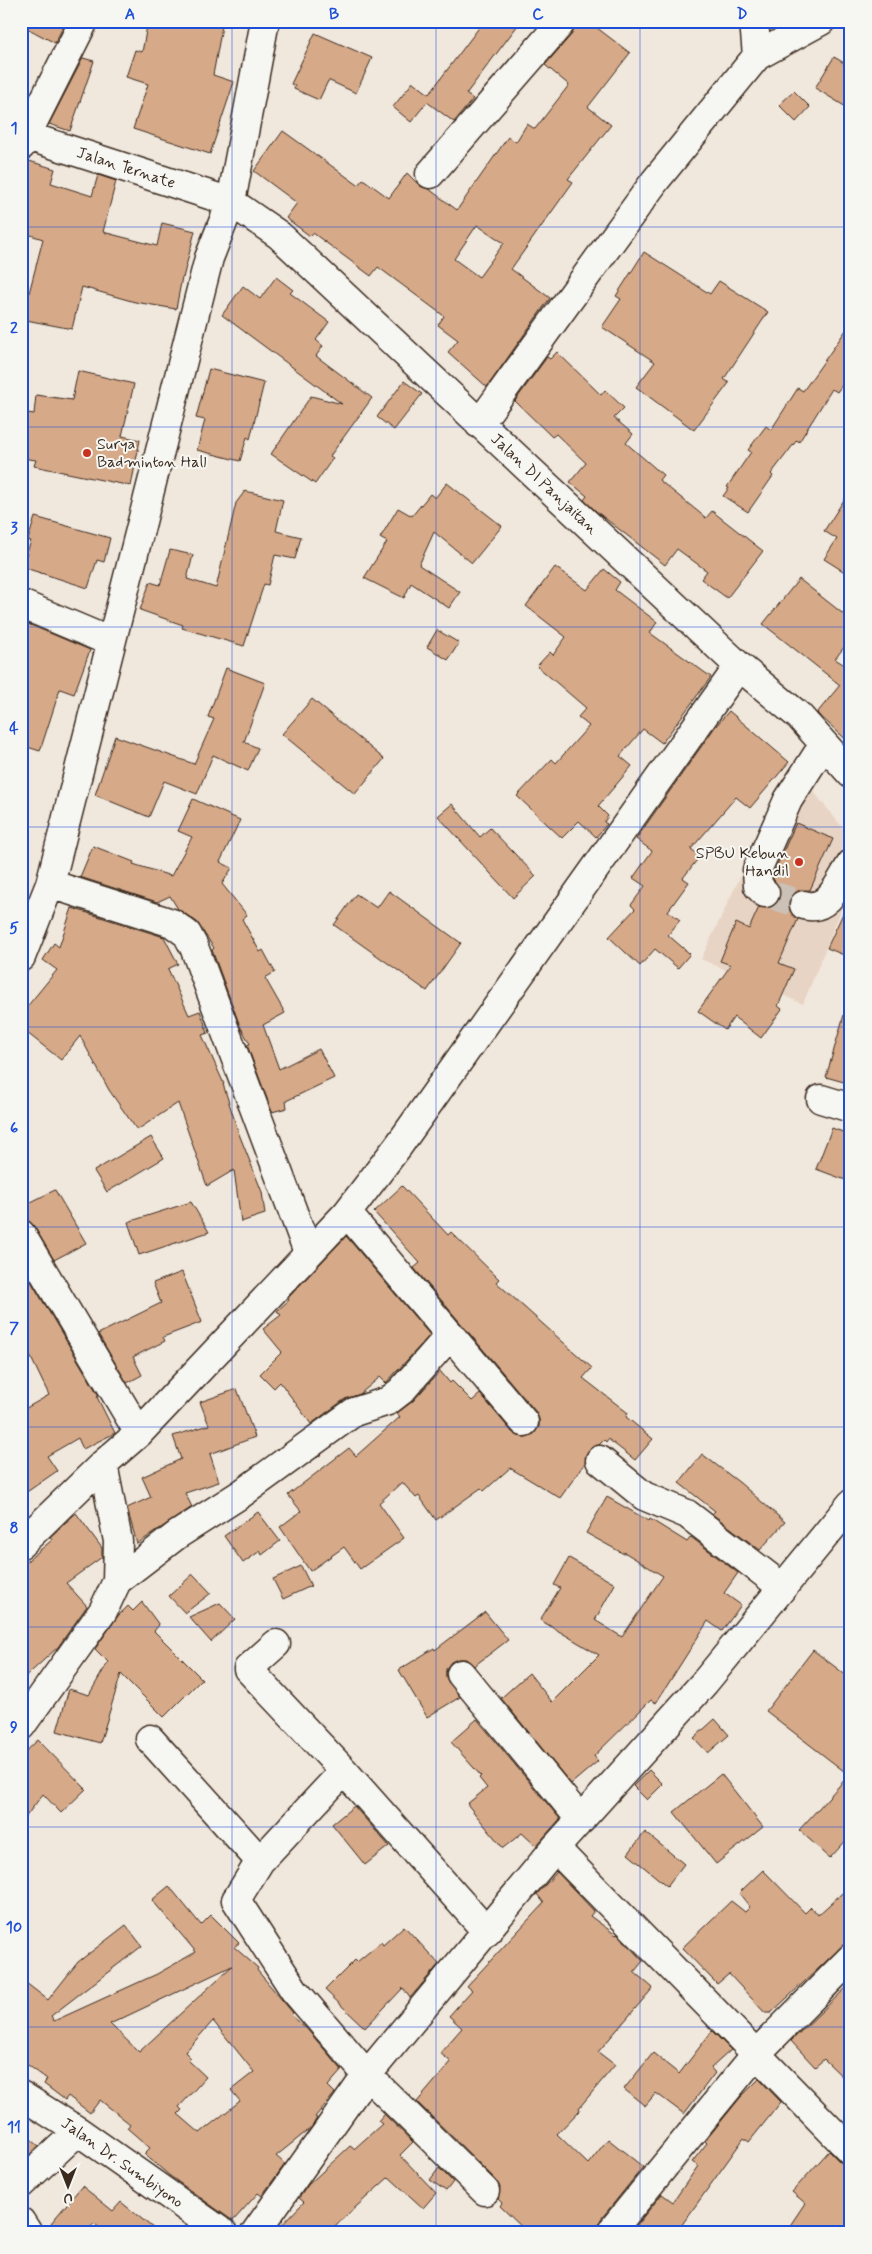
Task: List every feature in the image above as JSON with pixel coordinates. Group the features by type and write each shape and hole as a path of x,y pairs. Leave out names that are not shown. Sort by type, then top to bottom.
{"street":[{"path":"23,138 84,21"},
{"path":"21,957 50,884 209,258 231,202 265,21"},
{"path":"430,174 560,24 560,21"},
{"path":"754,21 757,56"},
{"path":"479,424 655,181 757,56 821,21"},
{"name":"Jalan Ternate","path":"23,138 231,202"},
{"name":"Jalan DI Panjaitan","path":"231,202 279,236 739,666 799,716 851,774"},
{"path":"21,604 111,642"},
{"path":"21,1544 103,1464 139,1432 237,1330 308,1252 347,1214 405,1137 739,666"},
{"path":"765,893 758,886 756,870 788,800 824,744"},
{"path":"804,905 813,908 820,906 828,900 851,864"},
{"path":"50,884 172,923 187,934 194,947 308,1252"},
{"path":"821,1099 851,1108"},
{"path":"347,1214 524,1422"},
{"path":"21,1234 139,1432"},
{"path":"117,1581 177,1535 241,1494 354,1412 388,1401 401,1391 450,1335"},
{"path":"600,1460 644,1496 687,1514 782,1587"},
{"path":"21,1726 103,1612 117,1581 118,1541 103,1464"},
{"path":"255,2233 367,2075 555,1848 706,1682 851,1504"},
{"path":"276,1644 248,1669 344,1771 487,1932"},
{"path":"460,1674 581,1820"},
{"path":"150,1739 260,1861"},
{"path":"344,1771 260,1861 236,1900 294,1990 367,2075 485,2192"},
{"path":"555,1848 851,2151"},
{"path":"613,2229 756,2054 851,1958"},
{"name":"Jalan Dr. Sumbiyono","path":"21,2095 78,2131 222,2233"},
{"path":"21,2184 78,2131"},
{"path":"21,2222 28,2233"}],"shaded area":[{"name":"SPBU Kebun Handil","path":"793,766 851,838 851,886 803,1004 701,959"}],"building":[{"path":"21,21 66,21 55,43 21,25"},
{"path":"148,21 223,21 213,75 234,82 210,154 133,129 148,84 126,77 135,50 142,52"},
{"path":"484,21 521,21 466,94 473,99 454,122 427,102 411,122 393,107 413,82 429,94"},
{"path":"576,21 588,21 630,53 588,107 611,125 568,179 573,182 511,269 550,298 487,387 448,352 458,340 438,325 444,316 378,267 371,276 313,233 310,236 286,218 297,203 254,171 283,131 358,185 363,179 389,198 407,173 420,186 429,189 457,210 508,137 516,142 527,124 535,129 569,85 545,65 572,34","holes":["477,225 504,243 479,277 454,259"]},
{"path":"315,33 372,58 356,93 330,81 328,81 319,100 294,89 295,86 291,84"},
{"path":"834,57 851,67 851,110 815,88"},
{"path":"83,58 94,61 70,131 49,124"},
{"path":"794,91 810,107 796,122 779,105"},
{"path":"26,160 55,169 51,183 92,196 98,175 116,181 103,232 157,246 162,223 195,231 182,277 176,309 135,302 82,287 72,329 21,319 24,292 29,293 43,239 21,232 21,162"},
{"path":"644,252 710,294 719,281 768,312 724,379 729,383 694,430 636,387 655,362 602,327 621,299 616,296"},
{"path":"276,277 293,290 290,293 329,322 316,340 323,346 316,356 372,398 330,456 333,458 315,484 271,454 311,396 342,404 222,315 243,286 260,299"},
{"path":"851,323 851,373 837,392 832,389 799,442 797,440 771,474 773,476 748,512 723,496 729,488 727,487 751,452 748,450 766,426 771,430 798,388 803,391"},
{"path":"557,352 601,395 605,390 624,408 614,418 633,434 626,443 663,475 659,480 706,518 712,511 763,551 727,598 701,579 707,571 677,549 665,565 597,512 584,500 587,496 570,482 586,463 556,434 552,437 515,401 547,357 550,359"},
{"path":"209,369 264,383 250,439 247,437 240,461 197,450 205,420 196,418"},
{"path":"78,371 134,384 122,436 140,440 131,486 34,466 36,460 21,458 21,412 34,414 36,395 72,400"},
{"path":"404,381 422,394 394,430 377,417"},
{"path":"447,483 502,526 472,563 434,532 419,565 460,592 449,608 411,583 404,598 364,578 387,542 380,538 398,508 412,516 430,494 435,498"},
{"path":"851,489 851,576 824,559 837,539 824,531"},
{"path":"245,491 283,500 276,531 301,537 295,559 275,555 268,585 264,584 244,646 182,628 183,625 140,610 150,582 160,585 170,550 193,555 187,579 216,588 236,503"},
{"path":"35,517 110,538 104,562 97,560 88,588 22,567 31,541 28,540"},
{"path":"555,567 587,590 604,569 620,582 615,590 657,622 650,633 711,677 662,743 643,729 620,756 632,766 598,806 608,816 604,822 607,824 596,837 579,821 562,838 517,796 552,759 556,763 589,726 578,717 586,708 537,666 550,652 553,655 566,637 526,606"},
{"path":"799,579 851,620 851,638 835,659 851,669 851,744 817,713 840,685 763,624"},
{"path":"21,621 90,650 74,694 60,689 40,751 21,745"},
{"path":"437,630 459,643 448,660 427,647"},
{"path":"226,668 265,683 244,742 258,748 248,771 213,755 197,794 164,781 149,817 95,795 115,736 194,764 214,719 208,717"},
{"path":"312,699 384,759 355,794 282,734"},
{"path":"729,711 789,762 750,808 736,797 691,849 700,856 683,878 689,882 668,911 680,920 668,935 690,954 678,968 655,949 640,966 609,937 635,909 631,905 645,886 633,878 652,851 636,839 715,727"},
{"path":"193,799 240,820 220,862 232,868 222,884 247,915 242,919 260,952 263,950 275,972 265,978 285,1013 263,1025 279,1069 319,1049 334,1078 286,1101 287,1108 272,1112 247,1045 250,1044 240,1026 212,950 214,948 197,922 178,909 170,896 157,902 80,877 93,846 134,862 133,864 171,876 192,837 178,831"},
{"path":"452,804 480,837 490,828 536,876 513,898 438,816"},
{"path":"796,823 833,839 810,890 798,891 792,895 789,902 790,911 798,919 779,963 794,969 778,1006 782,1009 761,1038 734,1017 725,1030 698,1011 731,965 720,961 736,923 749,929 759,907 770,908 780,898 780,888 773,879 773,874"},
{"path":"389,891 461,943 427,991 334,925 356,894 377,908"},
{"path":"851,896 851,958 827,948"},
{"path":"72,908 164,937 178,964 168,969 189,1015 200,1011 208,1033 202,1035 224,1084 239,1134 262,1192 265,1214 241,1222 234,1170 207,1186 178,1103 137,1130 109,1090 80,1036 61,1060 21,1028 21,1014 57,970 43,960 54,943 59,947"},
{"path":"846,1008 851,1008 851,1084 826,1077"},
{"path":"832,1128 851,1135 851,1182 816,1169"},
{"path":"151,1137 164,1158 107,1192 94,1171"},
{"path":"402,1186 448,1235 451,1232 499,1279 496,1282 592,1368 583,1378 628,1413 626,1417 653,1439 635,1460 608,1439 606,1442 604,1440 599,1445 594,1446 588,1451 585,1463 560,1498 510,1468 484,1491 481,1488 436,1520 419,1496 416,1498 402,1482 379,1503 404,1538 360,1569 344,1547 310,1571 280,1527 301,1511 288,1495 349,1448 356,1456 400,1417 397,1413 413,1401 440,1371 450,1383 452,1381 472,1401 480,1394 512,1432 518,1436 526,1437 534,1434 539,1427 539,1419 536,1412 414,1268 420,1263 374,1212"},
{"path":"55,1190 86,1243 54,1260 34,1226 29,1221 23,1219 21,1207"},
{"path":"191,1202 209,1232 139,1255 128,1222"},
{"path":"346,1236 430,1335 386,1383 380,1377 360,1394 345,1399 311,1424 280,1382 274,1388 260,1374 282,1352 263,1329 281,1315 277,1311"},
{"path":"182,1272 202,1322 163,1337 165,1341 133,1357 142,1375 127,1383 98,1334 161,1303 153,1283"},
{"path":"29,1278 99,1396 97,1397 115,1433 83,1449 78,1438 47,1456 57,1471 21,1496 21,1411 49,1395 21,1337 21,1282"},
{"path":"237,1389 255,1437 210,1454 219,1482 185,1493 192,1507 137,1544 127,1508 151,1497 142,1477 181,1459 173,1436 209,1425 200,1402"},
{"path":"702,1454 740,1483 785,1522 760,1550 712,1514 715,1511 679,1483"},
{"path":"607,1497 649,1521 650,1519 687,1542 691,1537 738,1573 724,1593 741,1605 722,1631 708,1621 656,1703 651,1700 594,1756 598,1761 571,1784 501,1698 529,1673 552,1702 599,1655 540,1620 560,1588 554,1585 569,1558 615,1584 595,1620 622,1637 663,1576 624,1552 624,1554 586,1533"},
{"path":"258,1512 280,1541 262,1555 260,1551 243,1563 224,1536"},
{"path":"76,1513 102,1548 102,1557 66,1583 87,1606 58,1647 21,1681 21,1566 52,1540 50,1537"},
{"path":"301,1566 311,1586 283,1599 273,1579"},
{"path":"193,1574 211,1593 185,1613 169,1596"},
{"path":"142,1602 159,1625 154,1631 202,1679 164,1717 121,1674 100,1743 57,1731 69,1689 89,1695 108,1662 95,1649 118,1616 128,1606 133,1611"},
{"path":"220,1603 235,1619 211,1642 189,1617"},
{"path":"485,1612 508,1640 474,1666 466,1659 458,1659 451,1662 446,1669 446,1677 460,1697 427,1717 399,1670 434,1648 435,1650"},
{"path":"813,1650 851,1679 851,1835 830,1858 799,1830 849,1775 766,1711"},
{"path":"477,1719 560,1819 536,1846 522,1833 503,1848 467,1804 487,1788 479,1778 481,1776 451,1742"},
{"path":"715,1719 729,1735 708,1753 694,1738"},
{"path":"38,1740 86,1789 61,1813 43,1794 21,1823 21,1756"},
{"path":"649,1770 663,1784 647,1800 633,1786"},
{"path":"721,1774 763,1827 716,1864 674,1812"},
{"path":"354,1806 389,1846 365,1865 332,1824"},
{"path":"645,1832 684,1864 667,1886 628,1854"},
{"path":"763,1870 805,1913 811,1907 818,1915 851,1885 851,1938 771,2013 765,2013 729,1974 717,1984 682,1948 731,1901 745,1912 750,1907 739,1893"},
{"path":"557,1872 594,1911 590,1916 617,1934 643,1961 634,1972 653,1988 598,2052 615,2065 579,2108 580,2110 557,2134 588,2164 608,2139 643,2167 601,2219 598,2233 528,2233 500,2206 502,2203 498,2199 500,2187 496,2180 417,2102 451,2062 440,2053 462,2028 449,2016 472,1990 467,1986 544,1903 537,1894"},
{"path":"169,1886 201,1925 211,1915 239,1943 234,1947 258,1968 257,1970 293,2013 291,2015 306,2028 342,2070 328,2086 335,2093 315,2117 317,2118 311,2128 276,2156 285,2164 262,2196 258,2193 233,2221 170,2176 144,2154 150,2148 127,2128 130,2124 100,2100 90,2113 68,2096 65,2100 44,2084 47,2079 21,2060 21,1979 48,2000 78,1962 126,1925 142,1946 51,2016 54,2021 157,1974 196,1952 152,1900","holes":["232,1966 139,2052 110,2024","213,2021 254,2072 231,2090 240,2101 200,2133 178,2114 182,2110 179,2107 206,2077 188,2060 191,2058 185,2052"]},
{"path":"404,1926 439,1964 410,1998 403,1988 365,2028 325,1990 355,1960 357,1962 381,1942 383,1945"},
{"path":"851,1983 851,2085 824,2059 815,2067 791,2041"},
{"path":"712,2031 731,2050 711,2068 715,2073 684,2114 656,2093 645,2106 624,2089 653,2053 679,2074"},
{"path":"759,2079 781,2102 749,2142 744,2138 676,2233 630,2233 662,2194 673,2202 698,2166 692,2162 707,2143 705,2141 740,2098"},
{"path":"384,2114 413,2142 400,2155 436,2193 423,2208 389,2177 327,2233 274,2233 304,2202 299,2198 308,2185 350,2146 354,2149 382,2124 378,2121"},
{"path":"21,2131 39,2146 21,2162"},
{"path":"829,2151 840,2162 851,2166 851,2233 785,2233 805,2203 792,2192"},
{"path":"439,2168 453,2182 446,2191 430,2180"},
{"path":"82,2186 113,2211 121,2202 159,2233 105,2233 94,2223 86,2233 63,2233 51,2223"}],"tunnel":[{"path":"765,893 804,905"}],"place":[{"name":"Surya Badminton Hall","path":"87,453"},
{"name":"SPBU Kebun Handil","path":"799,862"}]}
